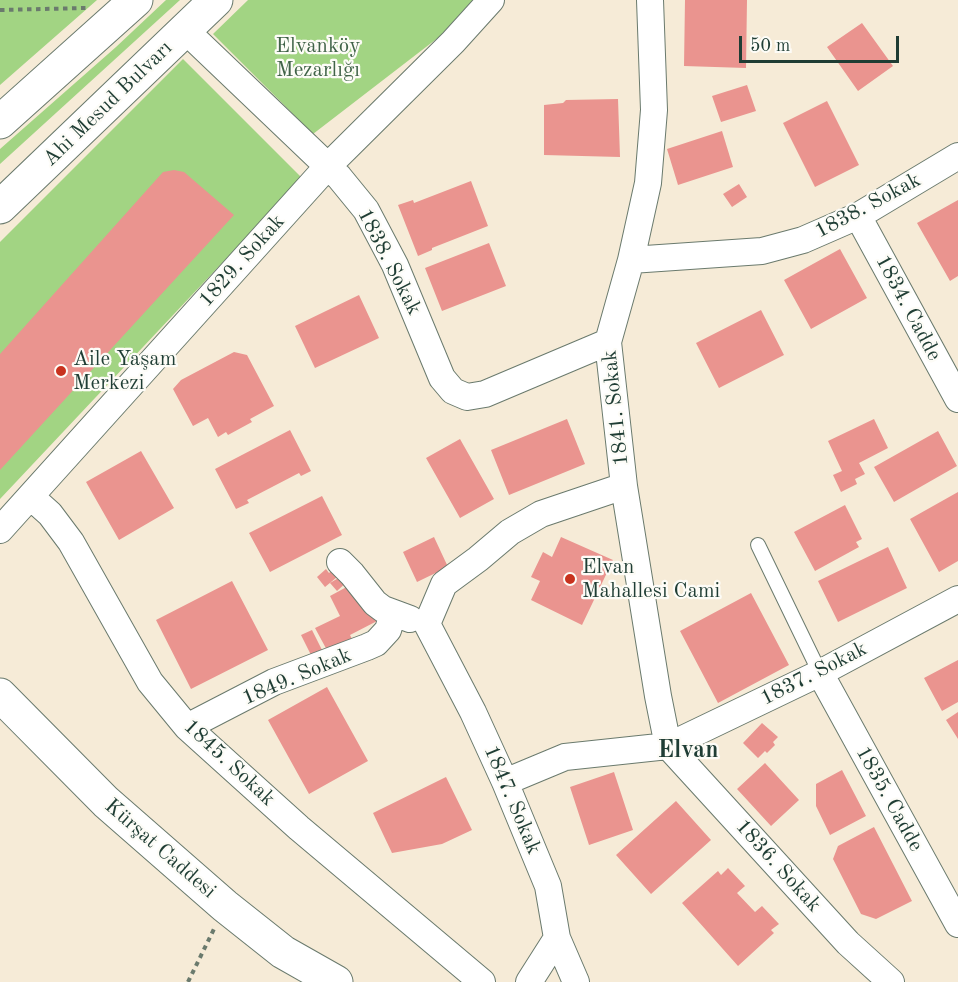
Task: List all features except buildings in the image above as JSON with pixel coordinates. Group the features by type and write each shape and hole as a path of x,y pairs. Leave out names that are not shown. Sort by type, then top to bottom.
{"main road":[{"path":"0,122 136,0"},
{"name":"Ahi Mesud Bulvarı","path":"0,207 216,0"},
{"name":"Kürşat Caddesi","path":"0,696 106,802 225,906 283,952 336,982"}],"street":[{"name":"1829. Sokak","path":"0,530 327,166 453,42 491,0"},
{"name":"1841. Sokak","path":"650,0 654,111 648,183 631,260 608,342 624,486 668,746"},
{"name":"1838. Sokak","path":"185,30 339,177 366,210 394,265 442,378 453,391 467,397 485,394 608,342"},
{"name":"1838. Sokak","path":"631,260 762,251 803,240 858,216 958,156"},
{"name":"1834. Cadde","path":"858,216 958,399"},
{"path":"340,562 375,603 393,613 427,624 444,584 510,532 541,514 624,486"},
{"name":"1845. Sokak","path":"31,497 50,514 71,542 150,682 187,727 299,828 482,982"},
{"name":"1837. Sokak","path":"505,782 565,757 668,746 820,673 958,599"},
{"name":"1849. Sokak","path":"187,727 274,682 376,643 388,630 393,613"},
{"name":"1847. Sokak","path":"427,624 474,712 505,782 548,886 556,938 576,982"},
{"name":"1835. Cadde","path":"820,673 958,924"},
{"name":"1836. Sokak","path":"668,746 848,943 891,982"},
{"path":"529,982 556,938"}],"lane":[{"path":"758,545 820,673"}],"path":[{"path":"0,10 89,8"},
{"path":"188,982 225,906"}],"green space":[{"path":"0,0 97,0 0,85"},
{"path":"166,0 180,0 0,164 0,149"},
{"name":"Elvanköy Mezarlığı","path":"248,0 473,0 439,37 313,134 213,34"},
{"name":"Aile Yaşam Merkezi","path":"183,59 302,178 0,499 0,242"}],"place":[{"name":"Aile Yaşam Merkezi","path":"61,371"},
{"name":"Elvan Mahallesi Cami","path":"570,579"}],"district":[{"name":"Elvan","path":"688,751"}]}
